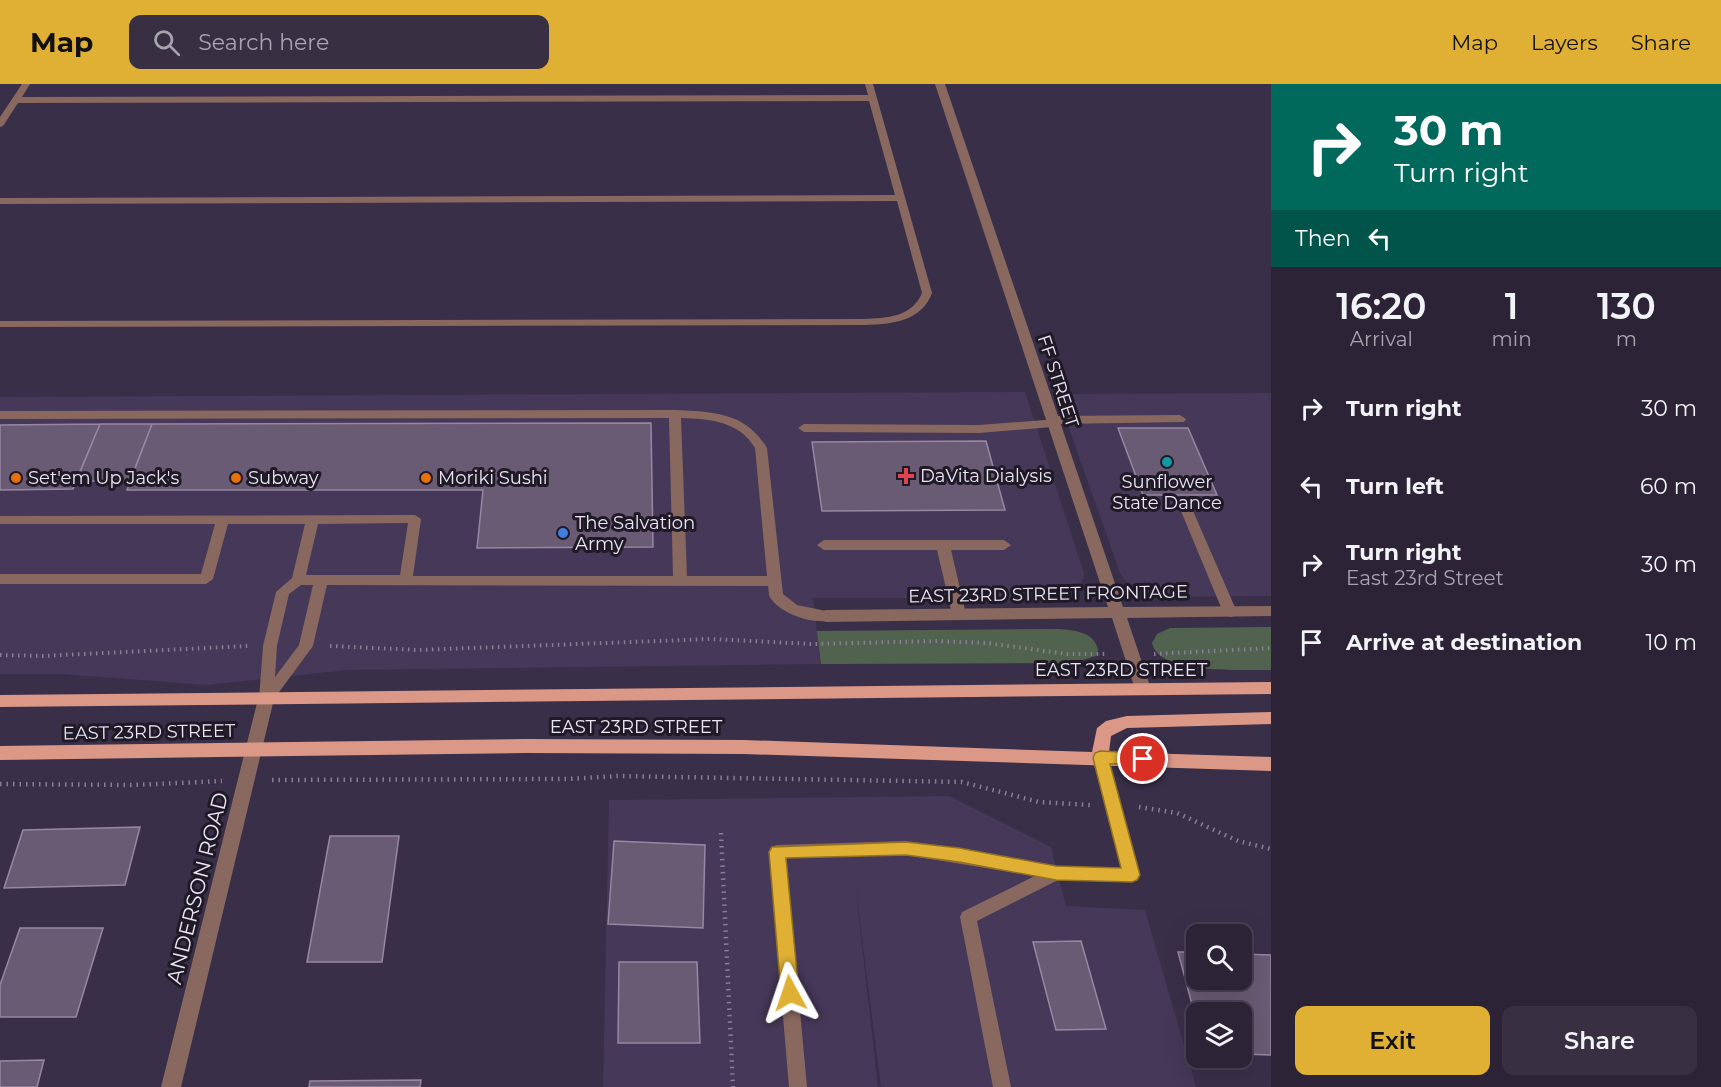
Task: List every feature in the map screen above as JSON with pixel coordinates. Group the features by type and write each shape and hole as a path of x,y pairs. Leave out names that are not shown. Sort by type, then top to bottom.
{"main road":[{"name":"EAST 23RD STREET","path":"0,701 1271,688"},
{"path":"1100,758 1103,733 1112,726 1126,722 1271,718"},
{"name":"EAST 23RD STREET","path":"0,753 525,746 744,747 1271,764"}],"street":[{"name":"FF STREET","path":"940,84 1143,689"},
{"name":"EAST 23RD STREET FRONTAGE","path":"826,616 1271,611"},
{"name":"ANDERSON ROAD","path":"171,1087 266,699"}],"lane":[{"path":"0,124 26,84"},
{"path":"0,324 884,321 915,312 924,304 927,293 869,84"},
{"path":"15,100 873,98"},
{"path":"0,201 900,198"},
{"path":"0,415 675,414 714,417 736,422 757,438 761,448 776,596 783,605 802,613 826,616"},
{"path":"675,414 680,580"},
{"path":"804,428 979,429 1052,421 1180,419"},
{"path":"1184,504 1230,612"},
{"path":"0,579 206,579 223,519"},
{"path":"266,699 270,646 283,592 298,580 313,519"},
{"path":"0,520 415,519 406,580"},
{"path":"824,545 1005,545"},
{"path":"943,545 959,614"},
{"path":"298,580 773,581"},
{"path":"266,699 306,646 321,580"},
{"path":"798,1087 777,852 906,848 959,855 1056,873 1132,875 1100,758"},
{"path":"1002,1087 968,917 1056,873"}],"path":[{"path":"306,646 418,650 711,639 812,644 938,641 987,643 1067,654 1095,654"},
{"path":"0,655 64,656 270,646"},
{"path":"1163,654 1271,648"},
{"path":"286,780 567,779 628,776 962,782 1039,802 1170,810 1197,820 1233,840 1252,847 1271,849"},
{"path":"0,784 133,785 203,782"},
{"path":"721,833 733,1087"}],"shaded area":[{"path":"1025,392 1084,573 1081,584 1076,589 1056,598 813,598 821,664 347,670 206,685 61,674 0,674 0,397"},
{"path":"1271,393 1271,596 1158,597 1126,581 1120,573 1057,394"},
{"path":"949,796 1051,847 1066,906 1145,910 1186,1052 1186,1068 1191,1068 1196,1087 881,1087 855,883 878,1087 603,1087 609,800"}],"green space":[{"path":"1271,627 1271,670 1223,670 1186,666 1158,654 1152,643 1157,634 1170,628"},
{"path":"1058,629 1077,631 1093,639 1098,650 1096,656 1072,663 821,664 817,631"}],"building":[{"path":"651,423 653,547 477,548 483,490 127,490 152,424"},
{"path":"100,424 152,424 130,481 76,481"},
{"path":"100,424 73,489 0,490 0,425"},
{"name":"Sunflower State Dance","path":"1118,428 1188,428 1217,495 1143,495"},
{"name":"DaVita Dialysis","path":"986,441 1005,510 822,511 812,442"},
{"path":"140,827 125,885 4,888 23,830"},
{"path":"330,836 399,836 382,962 307,962"},
{"path":"614,841 705,845 703,928 608,924"},
{"path":"20,928 103,928 76,1017 0,1017 0,985"},
{"path":"1081,941 1106,1029 1056,1030 1033,942"},
{"path":"1178,952 1186,952 1186,982"},
{"path":"1252,954 1271,955 1271,1055 1252,1054 1252,1002 1191,1002 1188,990 1252,990"},
{"path":"619,962 697,962 700,1043 618,1043"},
{"path":"44,1060 37,1087 0,1087 0,1061"},
{"path":"421,1080 420,1087 309,1087 310,1081"}],"place":[{"name":"Sunflower State Dance","path":"1167,462"},
{"name":"DaVita Dialysis","path":"906,476"},
{"name":"Set'em Up Jack's","path":"16,478"},
{"name":"Subway","path":"236,478"},
{"name":"Moriki Sushi","path":"426,478"},
{"name":"The Salvation Army","path":"563,533"}],"route":[{"path":"790,993 777,852 839,848 906,848 959,855 1056,873 1132,875 1100,758 1143,759"}]}
